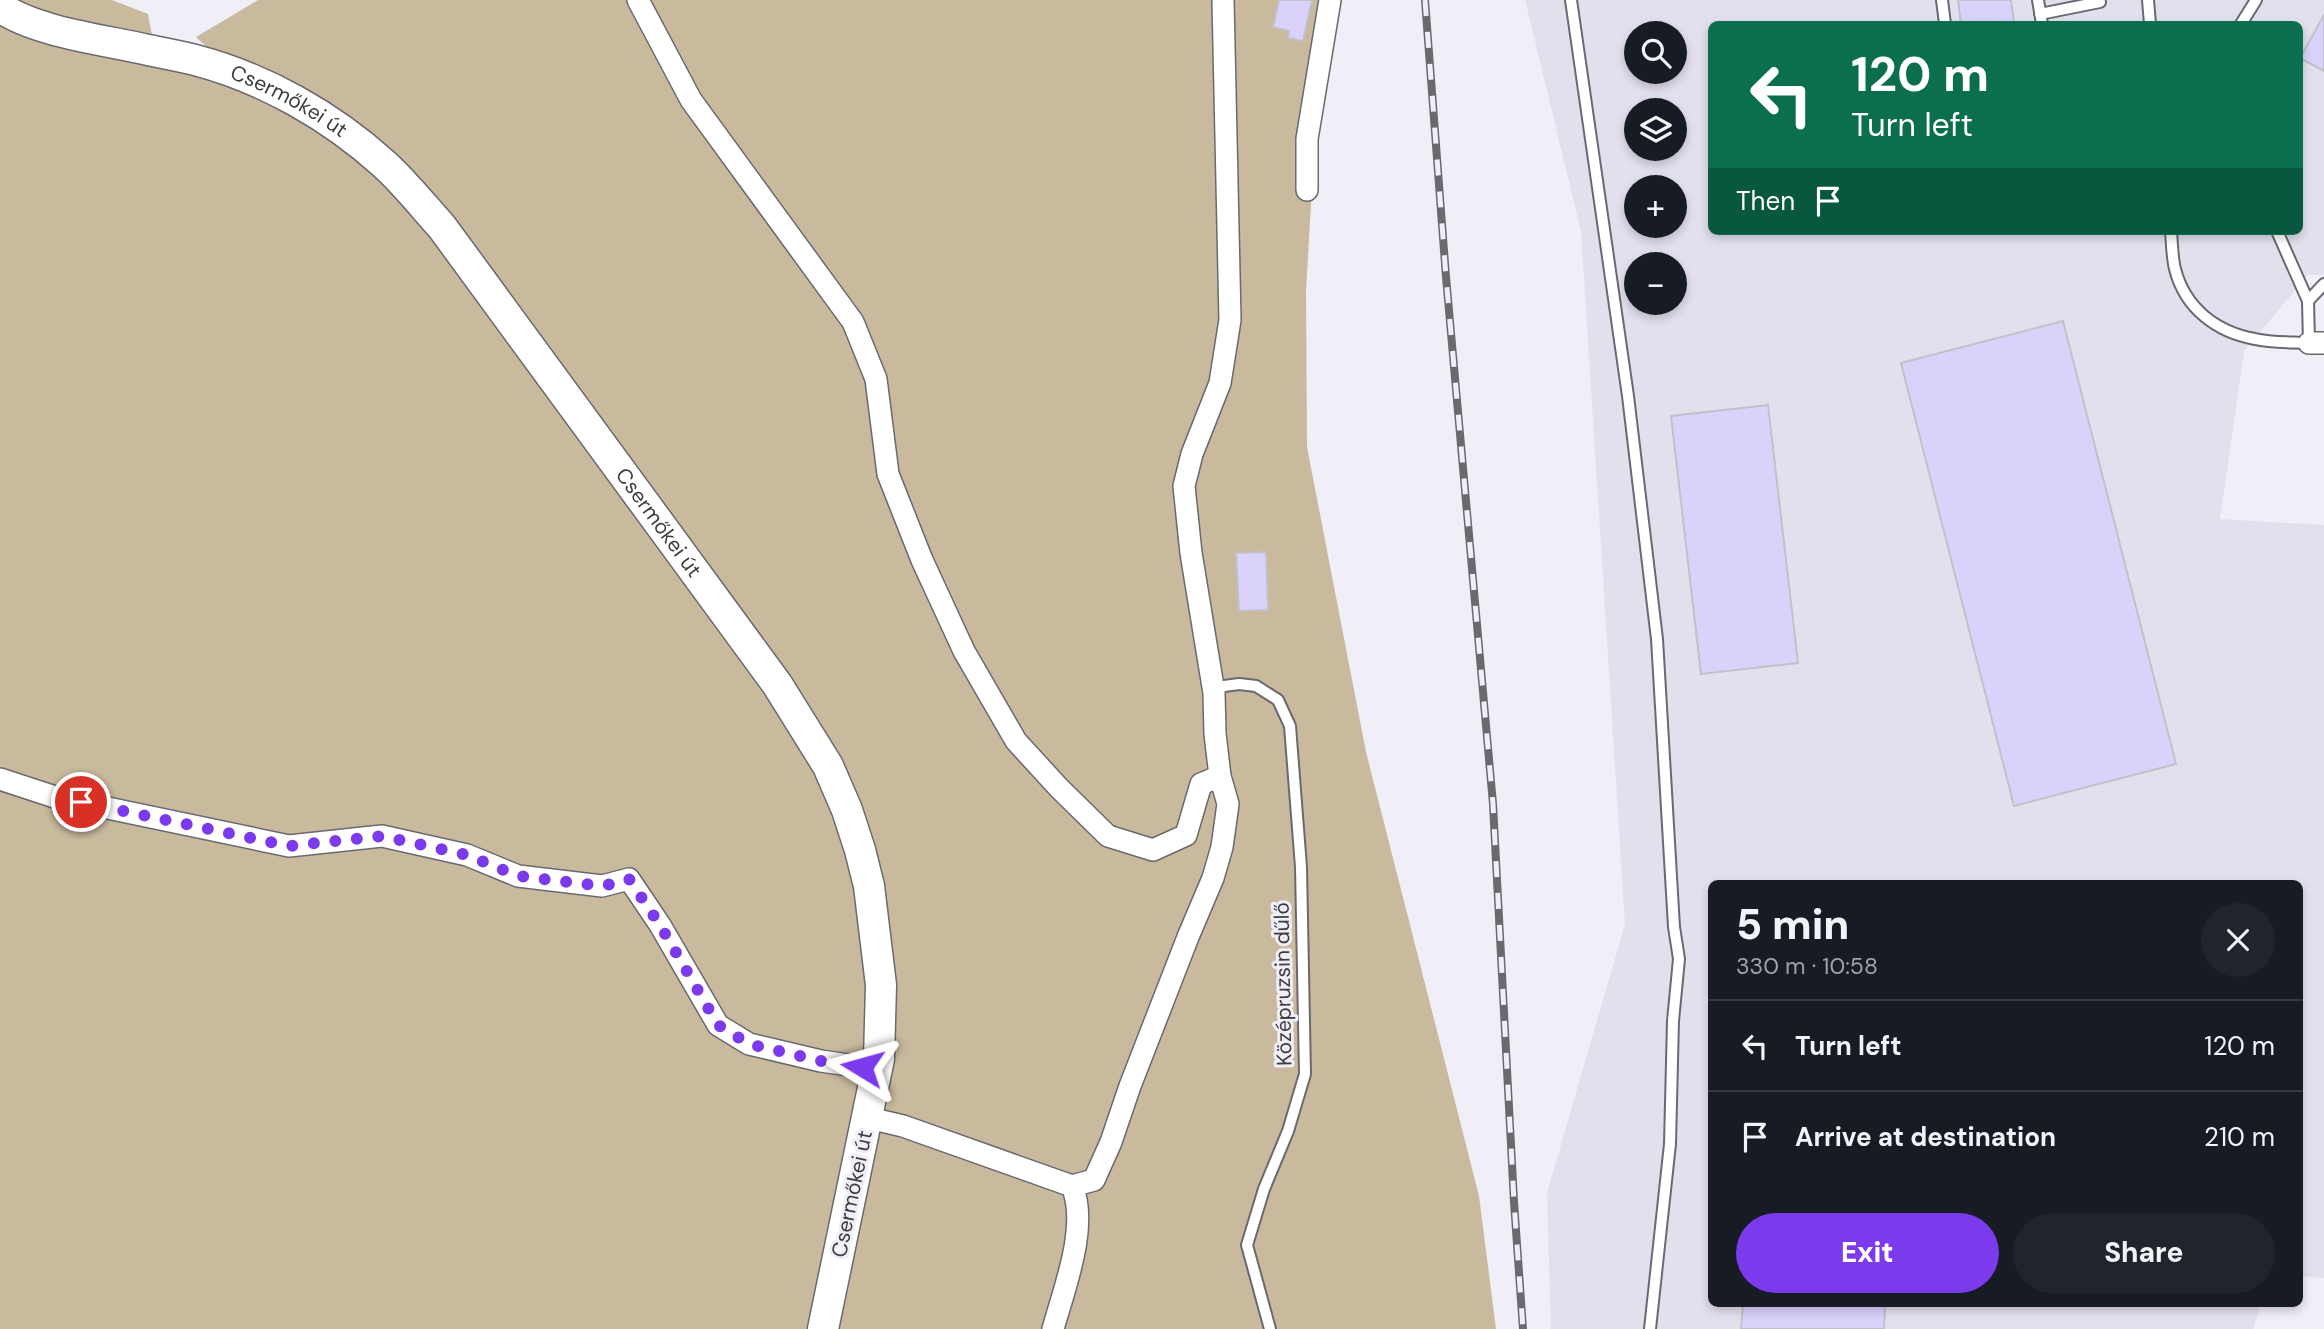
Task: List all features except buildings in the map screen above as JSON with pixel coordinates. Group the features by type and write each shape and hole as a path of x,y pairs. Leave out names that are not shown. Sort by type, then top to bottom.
{"main road":[{"name":"Csermőkei út","path":"0,8 50,28 195,60 234,73 327,119 385,164 442,227 777,684 828,766 857,840 869,886 881,985 879,1059 869,1118 823,1329"}],"street":[{"path":"638,0 691,100 853,322 876,379 888,474 922,560 964,651 1016,741 1108,836 1153,850 1186,835 1201,784 1220,776"},
{"path":"869,1118 903,1126 1072,1186 1094,1180 1213,878 1222,847 1228,804 1220,776 1214,693 1191,553 1184,486 1192,454 1220,383 1230,320 1223,0"},
{"path":"1307,190 1307,139 1330,0"},
{"path":"0,779 55,797 289,846 382,836 467,855 518,876 603,886 629,879 660,925 718,1025 749,1044 821,1061 862,1067 879,1059"},
{"path":"1053,1329 1075,1241 1078,1200 1072,1186"}],"lane":[{"path":"1572,0 1626,382 1657,639 1674,927 1679,959 1673,1021 1670,1144 1650,1329"},
{"path":"1942,0 1945,21"},
{"path":"2038,0 2041,19 2100,2"},
{"path":"2148,0 2150,21"},
{"path":"2243,21 2256,0"},
{"path":"2171,235 2175,268 2185,294 2200,314 2221,327 2255,339 2317,343 2308,301 2279,235"},
{"path":"2308,301 2324,284"},
{"name":"Középruzsin dűlő","path":"1214,693 1224,686 1256,685 1278,700 1290,726 1301,867 1304,1074 1288,1130 1264,1189 1247,1245 1270,1329"}],"shaded area":[{"path":"0,0 112,0 148,14 155,51 233,72 196,37 258,0 1334,0 1315,135 1306,291 1307,447 1366,752 1479,1196 1496,1329 0,1329"},
{"path":"1525,0 2324,0 2324,275 2308,275 2244,351 2220,519 2324,525 2324,1278 2303,1276 2303,880 1708,880 1708,1307 2260,1307 2253,1329 1551,1329 1547,1193 1625,924 1581,231"}],"railway":[{"path":"1425,0 1446,277 1493,804 1523,1329"}],"route":[{"path":"81,802 289,846 382,836 467,855 518,876 603,886 629,879 660,925 718,1025 749,1044 821,1061 862,1067"}]}
